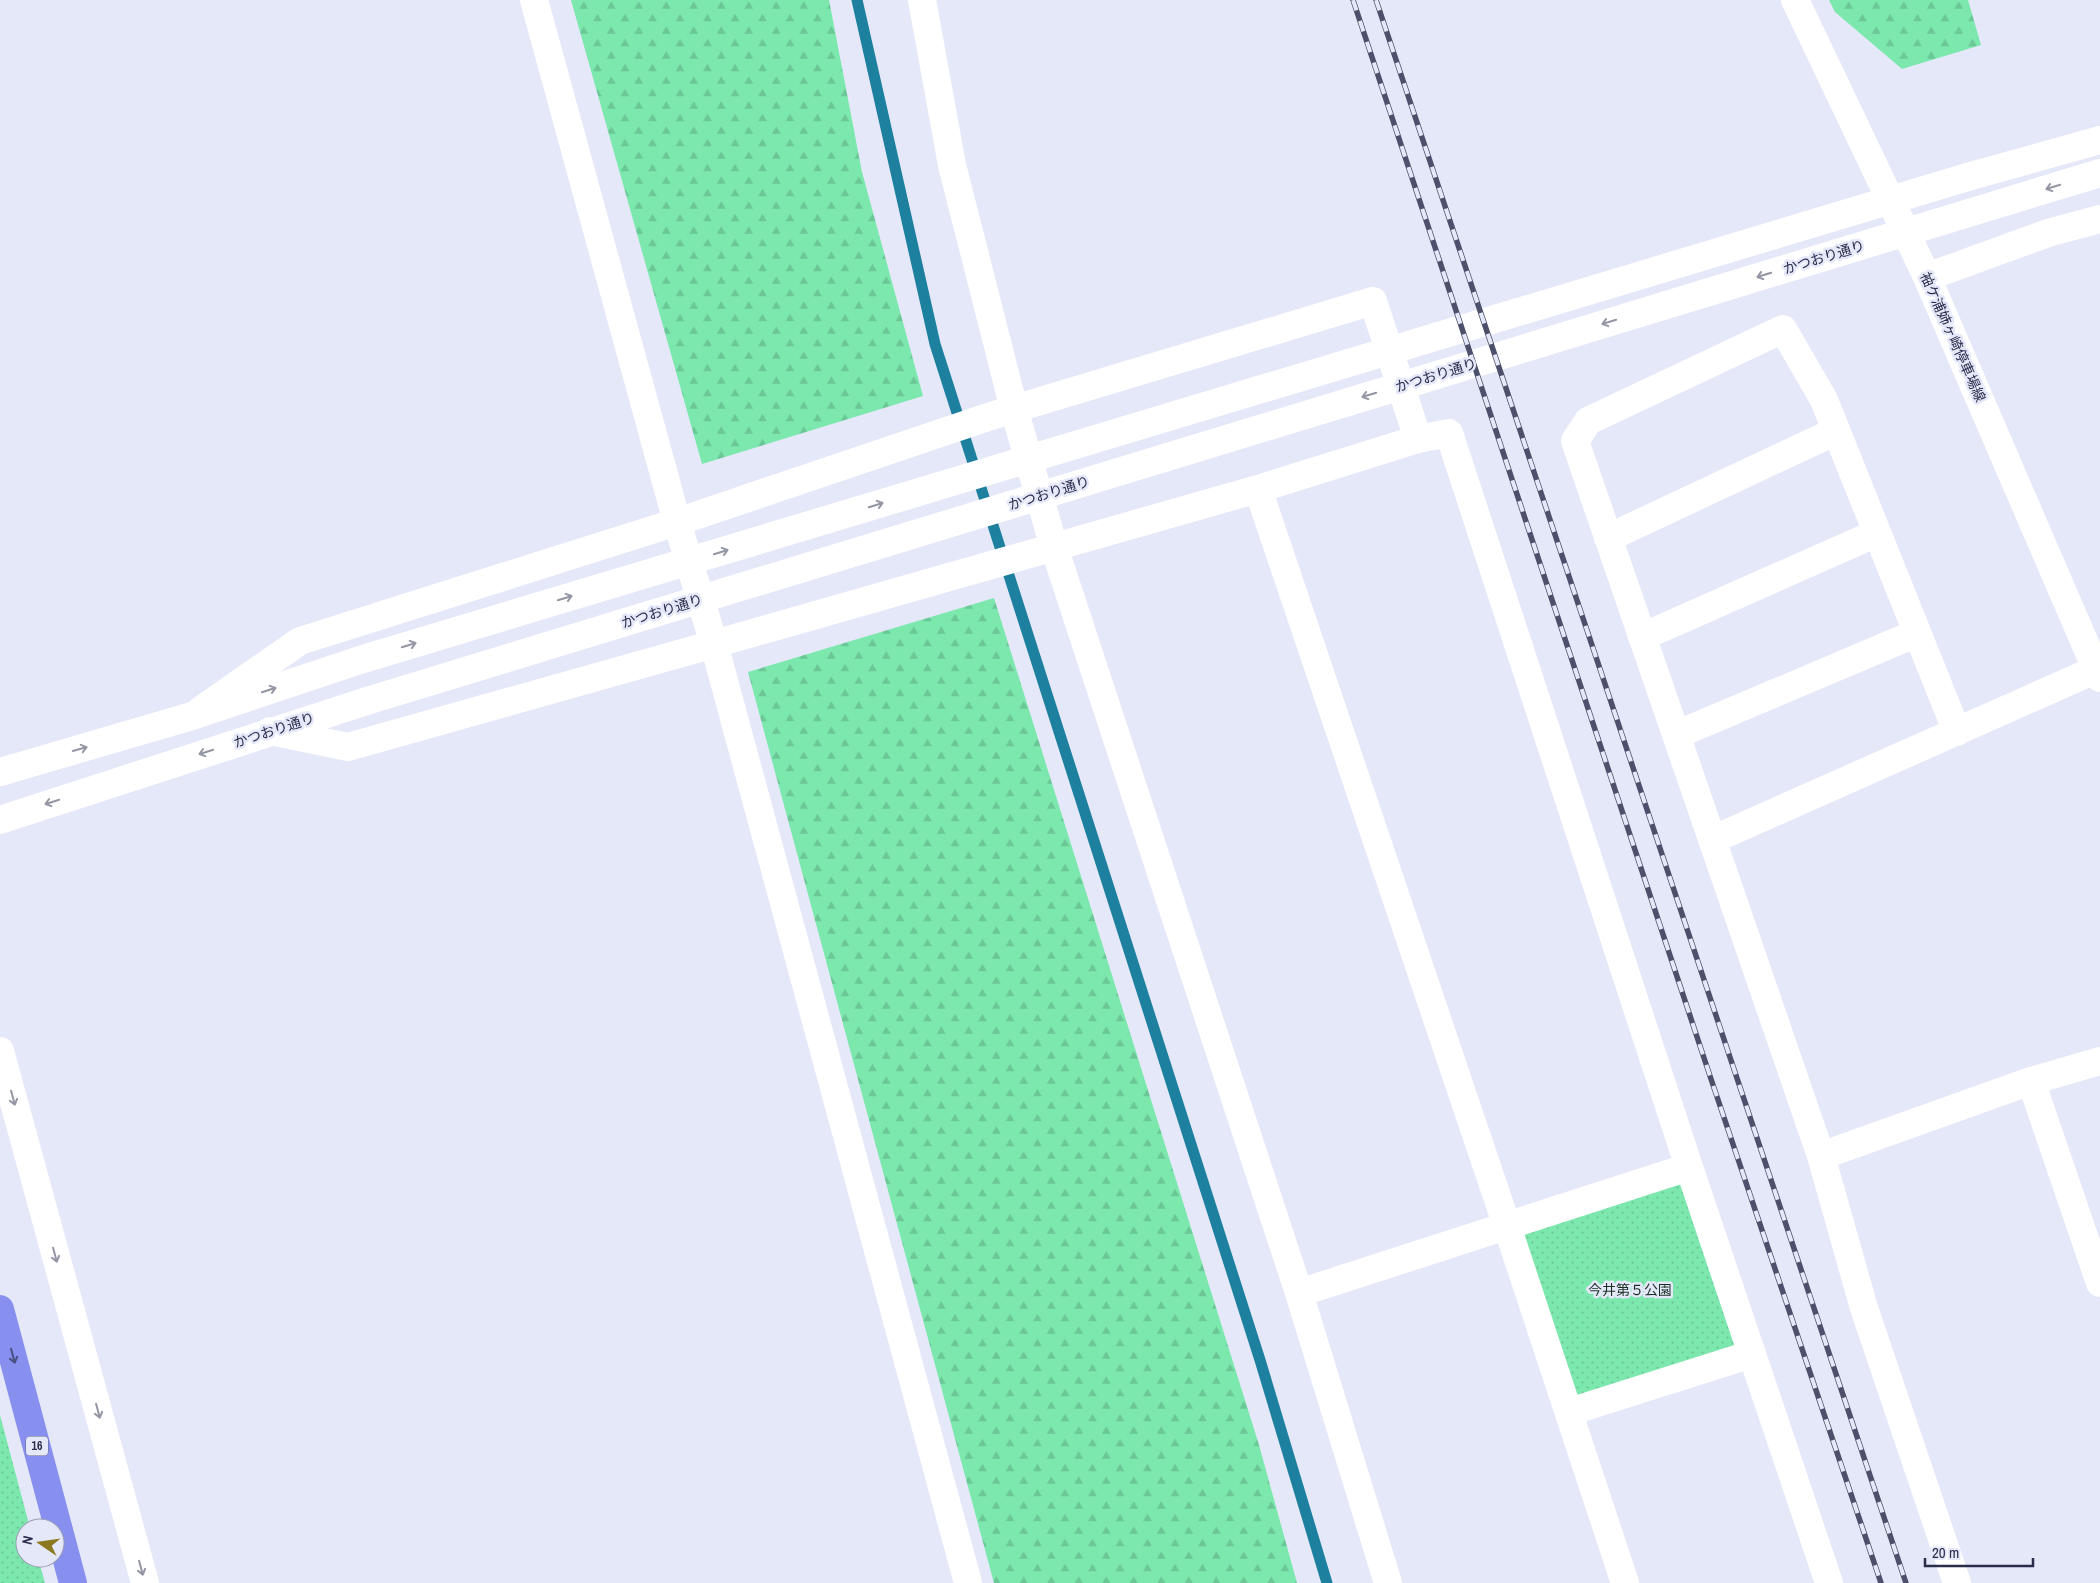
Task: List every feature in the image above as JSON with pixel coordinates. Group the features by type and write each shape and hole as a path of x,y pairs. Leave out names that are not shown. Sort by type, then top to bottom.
{"highway":[{"name":"16","path":"0,1309 73,1583"}],"street":[{"path":"534,0 677,522 714,644 968,1583"},
{"path":"922,0 952,165 1003,412 1044,549 1299,1293 1388,1583"},
{"name":"袖ケ浦姉ヶ崎停車場線","path":"1795,0 1927,276 2098,674"},
{"path":"5,766 192,716 363,659 1971,176 2100,140"},
{"name":"かつおり通り","path":"0,820 370,700 2100,173"},
{"path":"1927,276 2048,234 2100,219"},
{"path":"192,716 300,641 677,522 1003,412 1373,301 1418,439"},
{"path":"1957,732 1824,400 1783,329 1588,422 1575,441 1821,1156 1864,1308 1957,1583"},
{"path":"1608,538 1836,431"},
{"path":"270,731 348,747 1258,489 1418,439 1449,433 1829,1583"},
{"path":"1258,489 1507,1226 1625,1583"},
{"path":"1642,638 1877,533"},
{"path":"1676,735 1917,633"},
{"path":"1712,840 1957,732 2098,674"},
{"path":"0,1051 145,1583"},
{"path":"1821,1156 2031,1081 2100,1061"},
{"path":"2031,1081 2100,1283"},
{"path":"1299,1293 1690,1167"},
{"path":"1569,1412 1752,1354"}],"green space":[{"path":"571,0 829,0 862,172 923,396 702,464"},
{"path":"1829,0 1968,0 1981,45 1902,69 1835,12"},
{"path":"994,598 1259,1445 1297,1583 994,1583 748,672"},
{"name":"今井第５公園","path":"1689,1167 1752,1354 1569,1412 1507,1226"},
{"path":"0,1415 27,1518 15,1518 15,1568 41,1568 45,1583 0,1583"}],"waterway":[{"path":"857,0 935,344 1260,1360 1327,1583"}],"railway":[{"path":"1353,0 1710,1076 1881,1583"},
{"path":"1376,0 1906,1583"}]}
